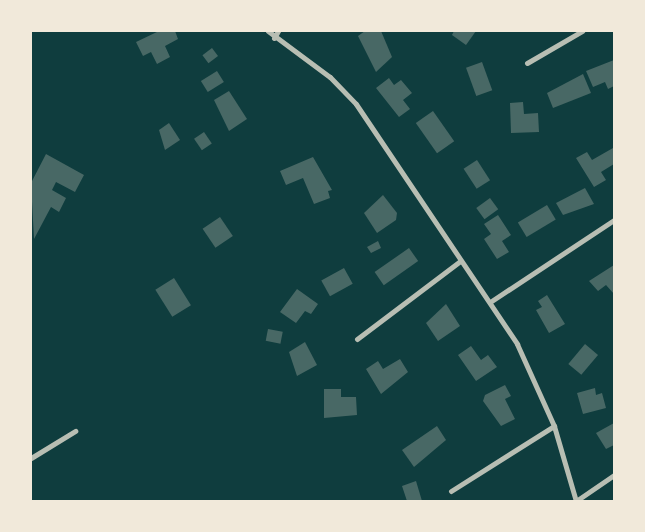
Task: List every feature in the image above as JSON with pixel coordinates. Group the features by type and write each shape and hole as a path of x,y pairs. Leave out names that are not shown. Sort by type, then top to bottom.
{"street":[{"path":"268,31 274,38 330,76 356,104 490,302 535,378 554,426 576,501 614,476"},
{"path":"274,38 278,31"},
{"path":"527,63 582,31"},
{"path":"490,302 614,220"},
{"path":"357,339 460,260"},
{"path":"451,491 554,426"},
{"path":"31,458 75,431"}],"building":[{"path":"159,31 175,31 178,39 165,46 170,57 157,64 151,52 143,56 136,42"},
{"path":"365,31 381,31 392,57 376,72 358,36"},
{"path":"454,31 476,31 466,45 452,35"},
{"path":"212,48 218,56 208,63 202,55"},
{"path":"614,60 614,86 608,89 605,82 593,87 586,71"},
{"path":"482,62 492,90 476,96 466,68"},
{"path":"217,71 224,82 208,92 201,81"},
{"path":"583,74 591,93 553,108 547,93"},
{"path":"389,78 394,85 401,80 412,93 403,100 410,109 399,117 376,88"},
{"path":"229,91 247,119 229,131 214,100"},
{"path":"523,102 524,114 538,113 539,132 511,133 510,103"},
{"path":"433,111 454,141 437,153 416,123"},
{"path":"169,123 180,140 165,150 159,130"},
{"path":"204,132 212,144 202,150 194,139"},
{"path":"613,148 614,164 601,172 606,180 594,187 576,158 587,152 592,160"},
{"path":"46,154 84,175 75,192 56,182 52,190 66,198 59,212 51,207 34,239 31,183"},
{"path":"313,157 332,190 328,191 330,198 314,204 303,178 286,185 280,171"},
{"path":"477,160 490,180 477,189 464,169"},
{"path":"585,188 594,204 563,215 556,203"},
{"path":"383,195 397,213 396,220 377,233 364,213"},
{"path":"490,198 498,209 484,219 476,208"},
{"path":"547,205 556,220 527,237 518,223"},
{"path":"498,215 511,235 502,241 509,252 497,259 484,239 491,234 484,224"},
{"path":"220,217 233,236 215,248 203,229"},
{"path":"378,241 381,248 371,253 367,247"},
{"path":"409,248 418,261 384,285 375,272"},
{"path":"614,265 614,294 606,285 598,291 589,281"},
{"path":"344,268 353,284 330,296 321,281"},
{"path":"174,278 191,305 172,317 155,290"},
{"path":"297,289 318,304 311,314 305,311 296,323 280,312"},
{"path":"547,295 565,324 549,333 536,310 542,307 538,301"},
{"path":"446,304 460,326 438,341 426,323"},
{"path":"268,329 283,332 280,344 266,341"},
{"path":"305,342 317,365 297,376 289,352"},
{"path":"585,344 598,355 581,375 568,364"},
{"path":"471,346 481,360 488,355 497,367 476,381 458,355"},
{"path":"400,359 408,372 381,394 366,369 378,361 383,369"},
{"path":"505,385 511,396 505,399 515,419 501,426 483,401 485,395"},
{"path":"595,388 596,395 602,393 606,408 583,414 577,393"},
{"path":"324,389 341,389 341,397 356,397 357,415 324,418"},
{"path":"614,423 614,445 606,449 596,433"},
{"path":"437,426 446,440 414,467 402,450"},
{"path":"416,481 422,501 407,501 402,486"}]}
